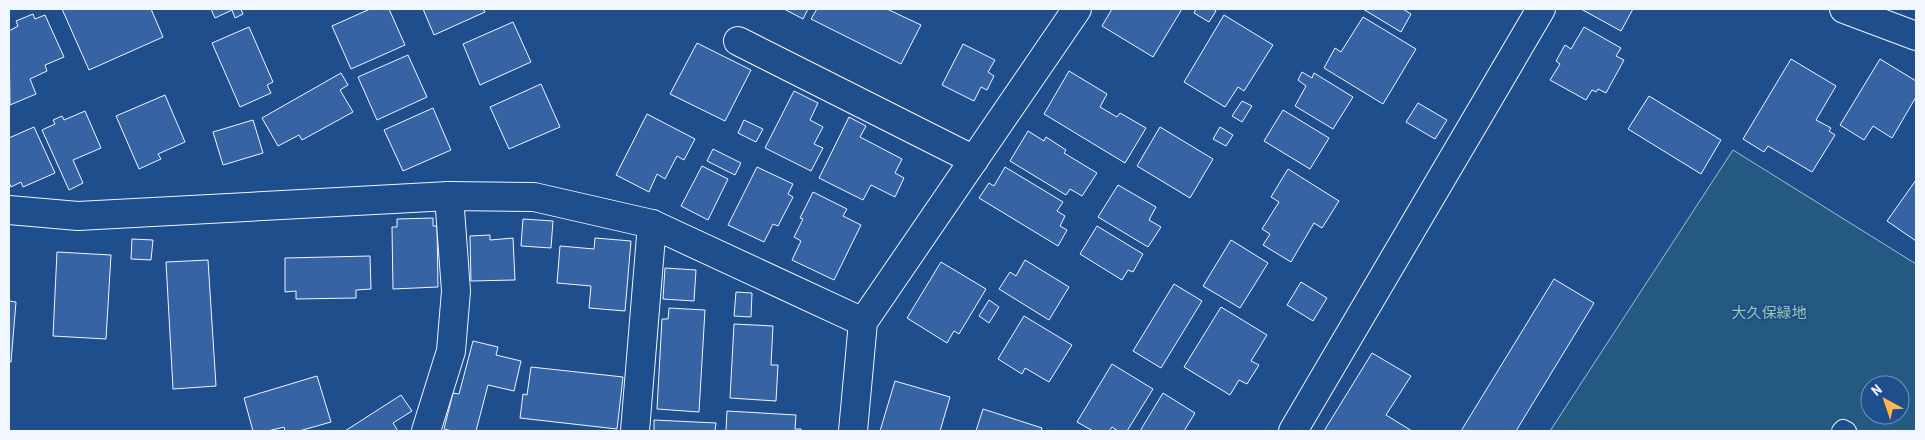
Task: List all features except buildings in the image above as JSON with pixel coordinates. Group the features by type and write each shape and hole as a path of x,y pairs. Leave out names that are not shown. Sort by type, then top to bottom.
{"street":[{"path":"853,431 863,322 1077,9"},
{"path":"1293,431 1541,9"},
{"path":"1844,9 1916,36"},
{"path":"738,41 974,160"},
{"path":"9,210 78,216 449,196 534,196 652,224 863,322"},
{"path":"426,431 451,351 456,291 449,196"},
{"path":"635,431 652,224"}],"lane":[{"path":"1841,431 1843,429 1847,431"}],"green space":[{"name":"大久保緑地","path":"1733,150 1916,264 1916,431 1550,431"}]}
